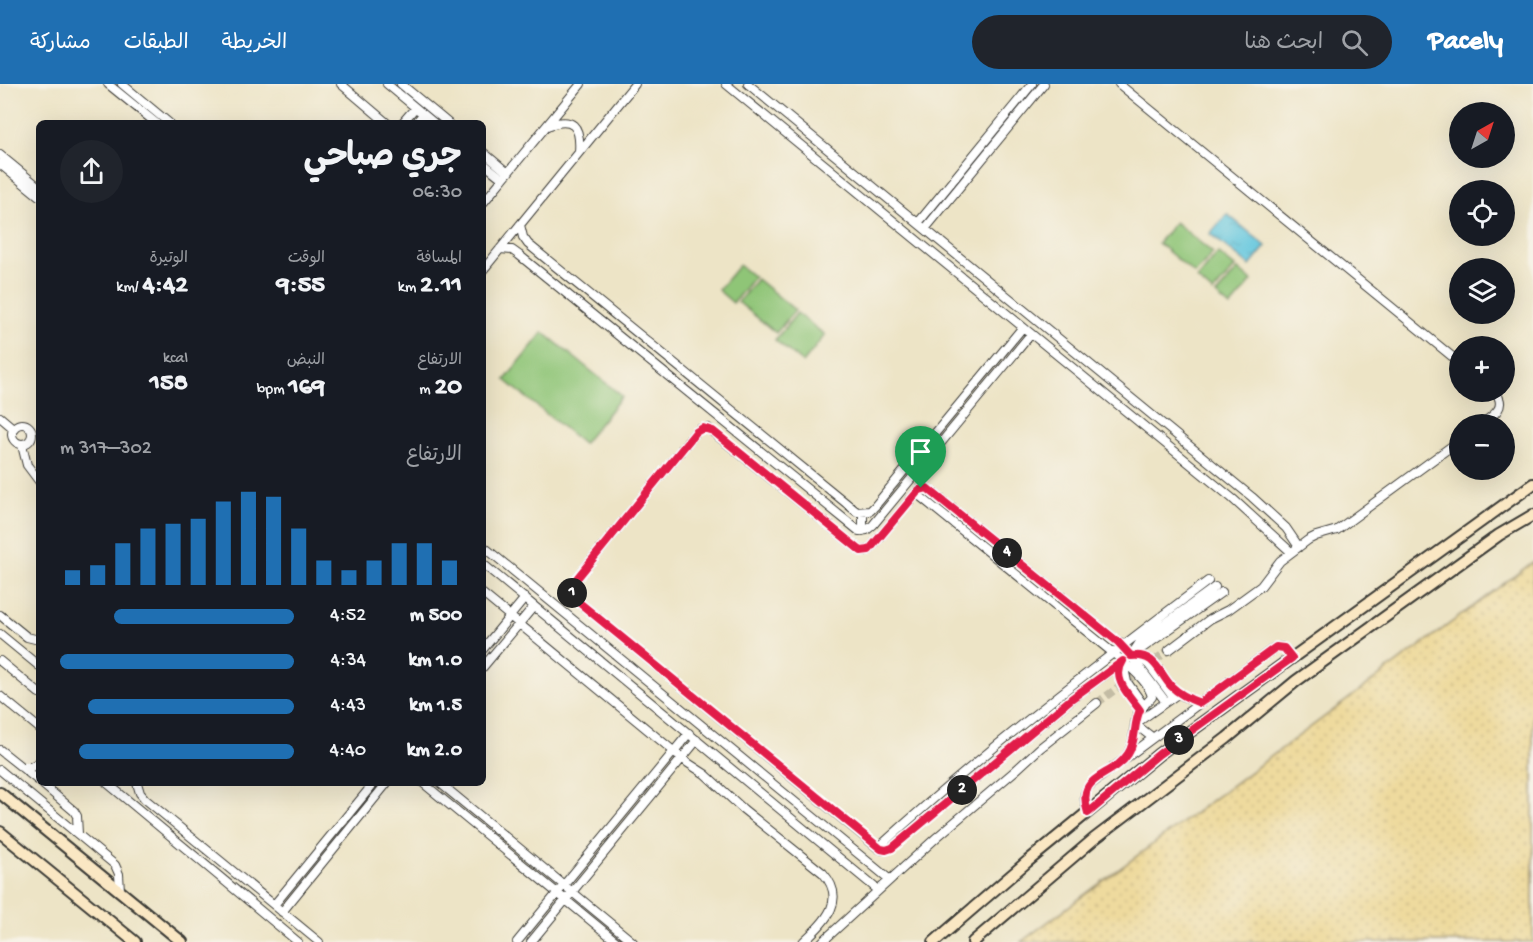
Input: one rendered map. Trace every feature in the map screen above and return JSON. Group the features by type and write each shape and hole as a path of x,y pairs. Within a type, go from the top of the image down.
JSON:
{"main road":[{"path":"933,942 1159,754 1533,484"},
{"path":"973,942 1094,839 1227,738 1296,681 1499,535 1533,515"},
{"path":"0,793 182,942"},
{"path":"0,832 135,942"}],"street":[{"path":"108,84 152,120"},
{"path":"122,84 165,120"},
{"path":"340,84 383,120"},
{"path":"387,84 430,120"},
{"path":"401,84 444,120"},
{"path":"486,199 581,84"},
{"path":"486,266 635,84"},
{"path":"726,84 1253,517 1291,552"},
{"path":"748,84 1262,506 1286,528 1299,546"},
{"path":"918,223 1032,84"},
{"path":"925,229 1044,84"},
{"path":"1119,84 1449,354"},
{"path":"405,120 416,108"},
{"path":"769,119 778,108"},
{"path":"418,120 423,114"},
{"path":"546,127 564,121 574,125 579,134 579,153"},
{"path":"0,155 36,185"},
{"path":"486,155 505,176"},
{"path":"0,164 36,194"},
{"path":"486,165 505,176"},
{"path":"520,225 525,241 852,509 862,513 870,511 875,506 1023,327"},
{"path":"500,249 516,252 825,506 855,529 863,531 873,525 1031,334"},
{"path":"983,295 992,284"},
{"path":"579,303 588,292"},
{"path":"1096,388 1105,377"},
{"path":"0,417 13,428"},
{"path":"21,424 27,425 32,430 30,440 22,445 12,439 11,434 13,428 21,424"},
{"path":"1200,703 1172,697 1131,656 1122,646 929,489 921,488 869,550 861,551 713,431 703,428 696,432 574,582 572,588 572,594 576,600 878,848 884,850 889,849 934,813 1071,699 1131,656 1219,589"},
{"path":"22,445 27,465 36,477"},
{"path":"1169,650 1210,619 1228,610 1261,586 1277,564 1299,546 1316,536 1337,530 1449,448"},
{"path":"916,493 1123,661 1141,679 1152,694 1152,699 1142,708 1135,724 1134,740 1126,757"},
{"path":"825,506 834,494"},
{"path":"1253,517 1262,506"},
{"path":"862,513 863,531"},
{"path":"486,548 889,879"},
{"path":"486,566 878,890"},
{"path":"878,848 927,803 1032,715 1208,580"},
{"path":"486,596 682,758 705,774 743,809 826,877 832,891 832,907 825,921 803,942"},
{"path":"486,645 525,598"},
{"path":"486,663 534,606"},
{"path":"0,615 27,637 36,639"},
{"path":"0,634 36,664"},
{"path":"1088,813 1084,798 1086,789 1126,757 1276,647 1284,648 1292,658"},
{"path":"602,661 610,650"},
{"path":"1131,656 1144,656 1152,660 1168,682 1172,697"},
{"path":"0,661 36,691"},
{"path":"1123,661 1119,668 1119,679 1142,708"},
{"path":"1096,666 1102,676"},
{"path":"0,696 36,726"},
{"path":"1135,724 1172,697"},
{"path":"822,942 889,879 1040,748 1097,703"},
{"path":"1135,724 1153,738"},
{"path":"517,942 689,733"},
{"path":"531,942 697,740"},
{"path":"0,750 36,779"},
{"path":"21,767 31,767 36,764"},
{"path":"0,770 115,865 119,874 120,891"},
{"path":"50,786 77,816 78,834"},
{"path":"111,786 298,942"},
{"path":"138,786 145,799 319,942"},
{"path":"274,905 372,786"},
{"path":"282,912 385,786"},
{"path":"427,786 617,942"},
{"path":"444,786 633,942"},
{"path":"927,803 934,813"},
{"path":"790,816 798,805"},
{"path":"326,842 333,849"}],"sand":[{"path":"1533,562 1533,942 1021,942"}],"green space":[{"path":"1175,222 1213,253 1195,274 1158,243"},
{"path":"1218,253 1235,267 1213,293 1197,279"},
{"path":"739,265 754,277 733,303 718,290"},
{"path":"1238,269 1252,281 1230,307 1216,295"},
{"path":"757,279 795,310 776,333 738,302"},
{"path":"797,313 825,335 803,363 775,340"},
{"path":"543,332 622,396 583,444 505,380"}],"water":[{"path":"1227,214 1266,246 1250,266 1210,234"}],"tunnel":[{"path":"1097,703 1169,650"}],"route":[{"path":"703,428 713,431 856,549 864,552 869,550 921,488 929,489 1118,642 1131,656 1140,655 1152,660 1171,686 1189,699 1200,703 1276,647 1281,646 1286,649 1292,658 1159,754 1088,813 1084,801 1086,789 1126,757 1134,740 1136,719 1140,710 1119,679 1119,668 1123,661 1071,699 892,848 884,850 878,848 576,600 572,594 574,582 696,432 703,428"}]}
